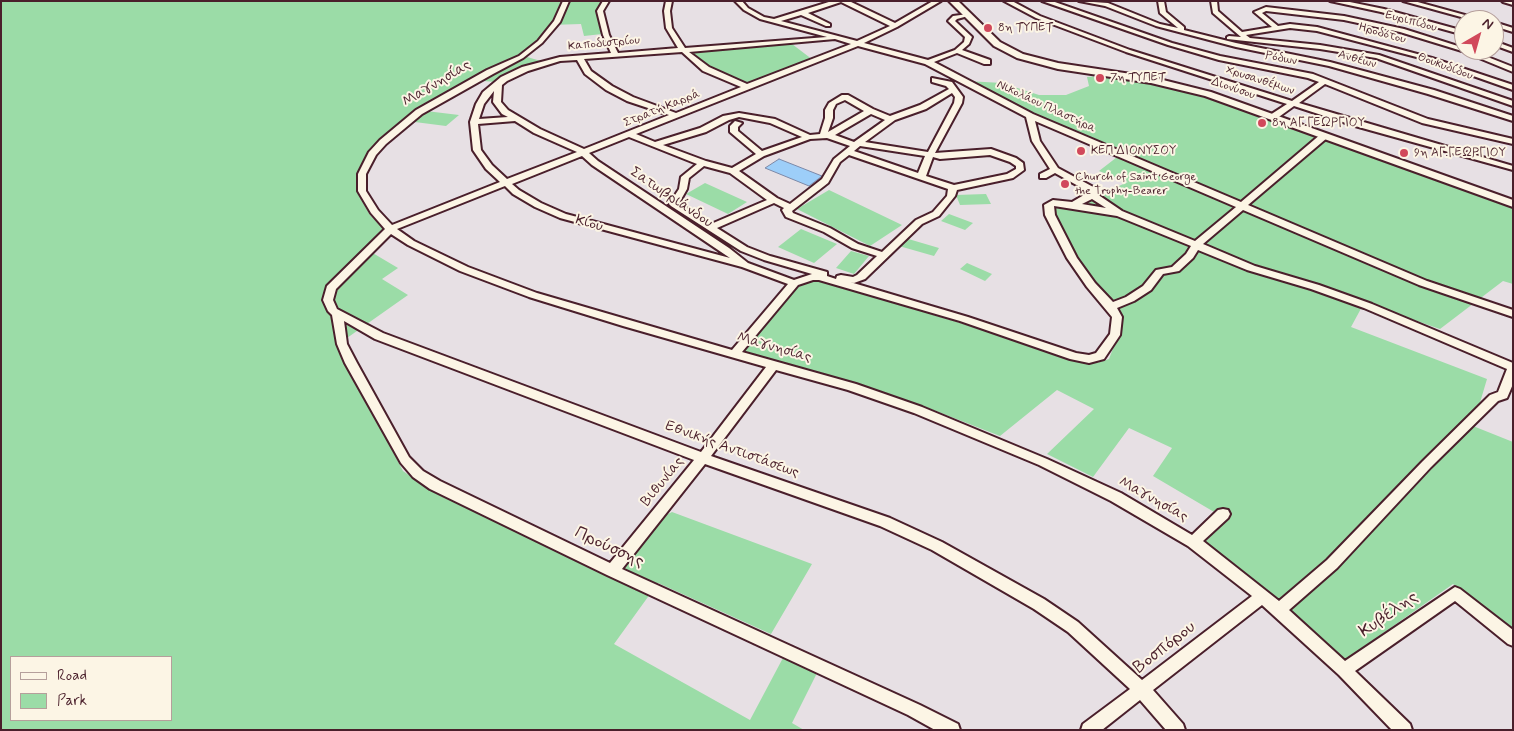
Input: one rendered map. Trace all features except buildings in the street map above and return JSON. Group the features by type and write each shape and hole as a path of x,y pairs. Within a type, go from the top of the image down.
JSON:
{"main road":[{"name":"Διονύσου","path":"953,1 998,44 1030,60 1168,83 1208,94 1513,204"}],"street":[{"name":"Μαγνησίας","path":"566,1 557,22 540,42 521,57 472,82 414,116 383,142 362,174 362,191 374,211 390,229 438,257 501,284 594,314 774,364 876,395 964,427 1116,497 1193,542 1263,596 1344,670 1404,730"},
{"path":"606,1 600,12 606,35 615,54"},
{"path":"669,1 667,12 669,28 682,49 696,62 706,68 747,87"},
{"name":"Νικολάου Πλαστήρα","path":"738,1 759,17 928,62 1030,116 1423,283 1513,314"},
{"path":"774,21 839,1"},
{"path":"843,1 896,26"},
{"name":"Στρατή Καρρά","path":"390,229 860,43 896,26 938,1"},
{"name":"Χρυσανθέμων","path":"1007,1 1045,20 1128,51 1293,104 1512,168"},
{"name":"Ρόδων","path":"1045,1 1170,44 1219,58 1310,76 1425,121 1513,142"},
{"name":"Ανθέων","path":"1082,1 1103,3 1145,20 1260,51 1313,59 1431,92 1513,118"},
{"path":"1161,1 1163,13 1173,22 1193,34"},
{"path":"1214,1 1215,12 1249,40"},
{"path":"1333,1 1415,19 1454,30"},
{"path":"1406,1 1454,14"},
{"path":"1506,1 1513,3"},
{"path":"1377,56 1428,7"},
{"name":"Ευριπίδου","path":"1277,28 1257,12 1266,9 1344,18 1394,38 1454,48"},
{"path":"801,12 828,25"},
{"path":"1145,20 1163,13"},
{"path":"928,62 957,50 967,43 969,36 951,21 955,17 966,15"},
{"name":"Ηροδότου","path":"1241,34 1277,28 1317,29 1394,38 1471,72 1513,88"},
{"name":"Ανθέων","path":"1193,34 1249,40"},
{"name":"Καποδιστρίου","path":"498,84 510,76 541,63 579,57 829,40 836,37"},
{"name":"Θουκυδίδου","path":"1249,40 1320,46 1377,56 1513,104"},
{"path":"957,50 986,62"},
{"path":"579,57 588,72 609,88 630,99 676,116"},
{"name":"Ευριπίδου","path":"1488,60 1513,70"},
{"path":"921,178 924,166 958,103 959,97 949,84 935,80"},
{"path":"1274,117 1325,81"},
{"path":"472,82 498,84 497,102 502,109 516,119 582,152"},
{"name":"Κίου","path":"498,84 481,100 474,122 474,136 477,150 489,167 505,183 538,205 563,216 745,265 794,283"},
{"path":"883,255 855,246 827,230 795,218 788,212 790,207 821,184 837,161 890,119 923,107 953,90"},
{"path":"825,136 829,110 837,101 845,97 870,112 890,119"},
{"path":"825,136 870,112"},
{"path":"656,144 703,130 726,118 739,115 772,121 809,137"},
{"path":"1030,116 1036,141 1055,170 1092,188 1094,191 1092,195 1073,205"},
{"path":"474,122 516,119"},
{"path":"738,123 734,126 734,132 761,154"},
{"path":"628,134 703,163 734,171 774,200 790,207"},
{"path":"734,171 761,154 809,137 825,136 854,147 921,178 953,188 960,188 980,181 1015,174 1020,170 1020,165 1006,156 991,152 956,155 854,147"},
{"path":"1111,307 1130,300 1147,288 1160,272 1175,269 1190,256 1196,245 1324,136"},
{"name":"Σατωβριάνδου","path":"582,152 595,163 726,250 745,265"},
{"path":"703,163 685,177 683,189 674,202 708,228 735,245 767,258 849,280 861,277 919,222 936,214 951,196 953,188"},
{"path":"1043,176 1055,170"},
{"path":"1092,195 1119,213 1251,268 1315,287 1368,306 1512,367 1508,397 1494,398 1420,471 1332,564 1278,610"},
{"path":"708,228 774,200"},
{"path":"735,353 794,283 804,278 820,277 1083,358 1100,356 1118,329 1117,317 1072,258 1050,215 1049,205 1050,203 1073,205 1119,213"},
{"path":"337,313 330,308 328,300 331,288 390,229"},
{"name":"Εθνικής Αντιστάσεως","path":"337,313 379,336 703,458 885,522 937,546 1026,595 1074,627 1142,690 1177,730"},
{"name":"Προύσσης","path":"337,313 342,344 351,363 411,468 435,485 612,571 791,652 952,730"},
{"name":"Βιθυνίας","path":"612,571 703,458 774,364"},
{"path":"1193,542 1223,514"},
{"name":"Κυβέλης","path":"1344,670 1455,593 1513,639"},
{"name":"Βοσπόρου","path":"1089,730 1263,596"}],"green space":[{"path":"1,1 603,1 598,10 602,34 584,36 581,24 550,25 542,33 544,36 520,55 541,61 520,68 496,82 471,80 426,111 459,115 446,126 407,121 362,166 357,182 359,196 370,215 387,232 371,252 398,268 382,279 408,295 337,344 403,471 432,491 612,578 666,515 672,512 812,564 771,634 658,583 614,644 750,720 784,656 818,671 792,723 804,730 1,730"},
{"path":"792,44 813,60 749,85 704,64 689,51"},
{"path":"1102,76 1161,84 1210,98 1513,208 1513,284 1503,281 1440,329 1364,303 1351,327 1487,379 1473,426 1513,442 1513,633 1453,584 1342,662 1204,543 1226,519 1153,476 1172,448 1129,428 1093,477 1047,454 1094,409 1057,390 1000,436 923,406 741,350 794,288 803,281 813,278 1078,359 1096,363 1109,359 1122,325 1118,311 1082,270 1051,209 1052,204 1073,206 1128,182 1099,171 1121,154 1034,116 967,81 1002,83 1039,95 1066,95 1089,86 1087,77"},
{"path":"705,183 747,202 728,214 686,194"},
{"path":"829,190 902,225 870,246 797,209"},
{"path":"986,194 991,204 960,205 956,195"},
{"path":"949,214 973,223 965,230 941,221"},
{"path":"801,229 837,244 814,263 778,247"},
{"path":"905,238 939,248 934,256 899,246"},
{"path":"851,251 869,256 854,274 836,268"},
{"path":"967,263 992,274 985,281 960,269"}],"water":[{"path":"779,159 822,176 809,186 765,168"}],"place":[{"name":"8η ΤΥΠΕΤ","path":"988,28"},
{"name":"7η ΤΥΠΕΤ","path":"1100,78"},
{"name":"8η ΑΓ.ΓΕΩΡΓΙΟΥ","path":"1262,123"},
{"name":"ΚΕΠ ΔΙΟΝΥΣΟΥ","path":"1081,151"},
{"name":"9η ΑΓ.ΓΕΩΡΓΙΟΥ","path":"1404,153"},
{"name":"Church of Saint George the Trophy-Bearer","path":"1065,184"}]}
